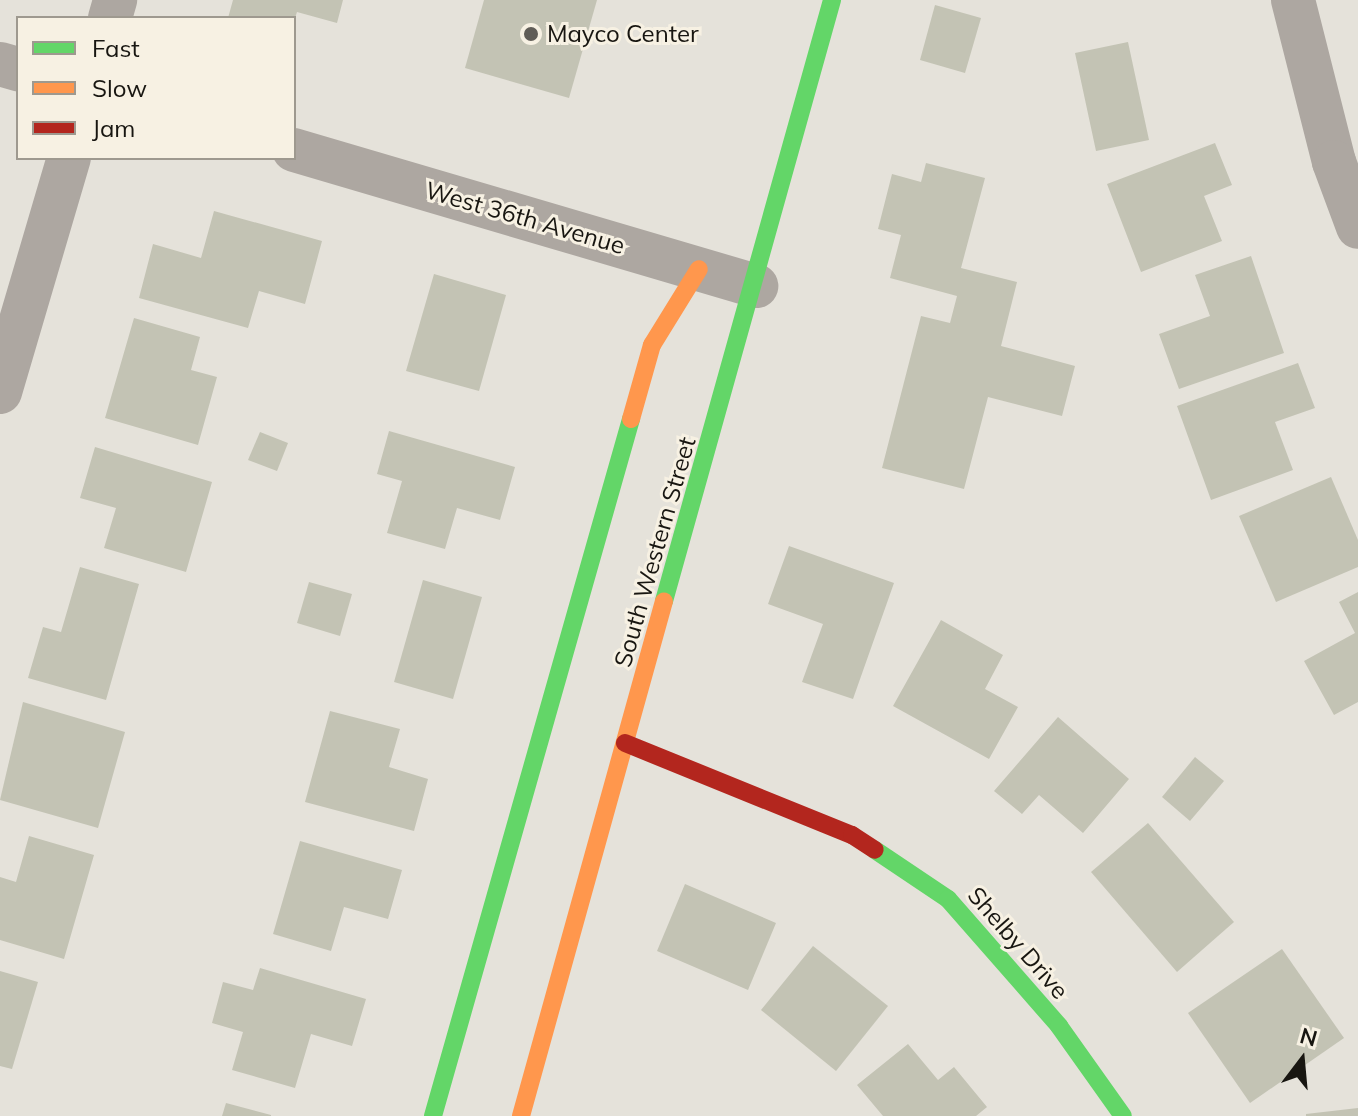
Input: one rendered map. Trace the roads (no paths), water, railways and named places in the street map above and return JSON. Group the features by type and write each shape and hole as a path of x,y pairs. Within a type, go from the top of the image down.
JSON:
{"street":[{"name":"South Western Street","path":"521,1116 756,286 832,0"},
{"path":"1293,0 1334,162 1358,227"},
{"name":"West 36th Avenue","path":"296,151 756,286"},
{"path":"0,392 68,160"},
{"path":"433,1116 652,345 699,269"},
{"name":"Shelby Drive","path":"625,743 852,835 948,899 1059,1026 1123,1116"}],"place":[{"name":"Mayco Center","path":"531,34"}]}
